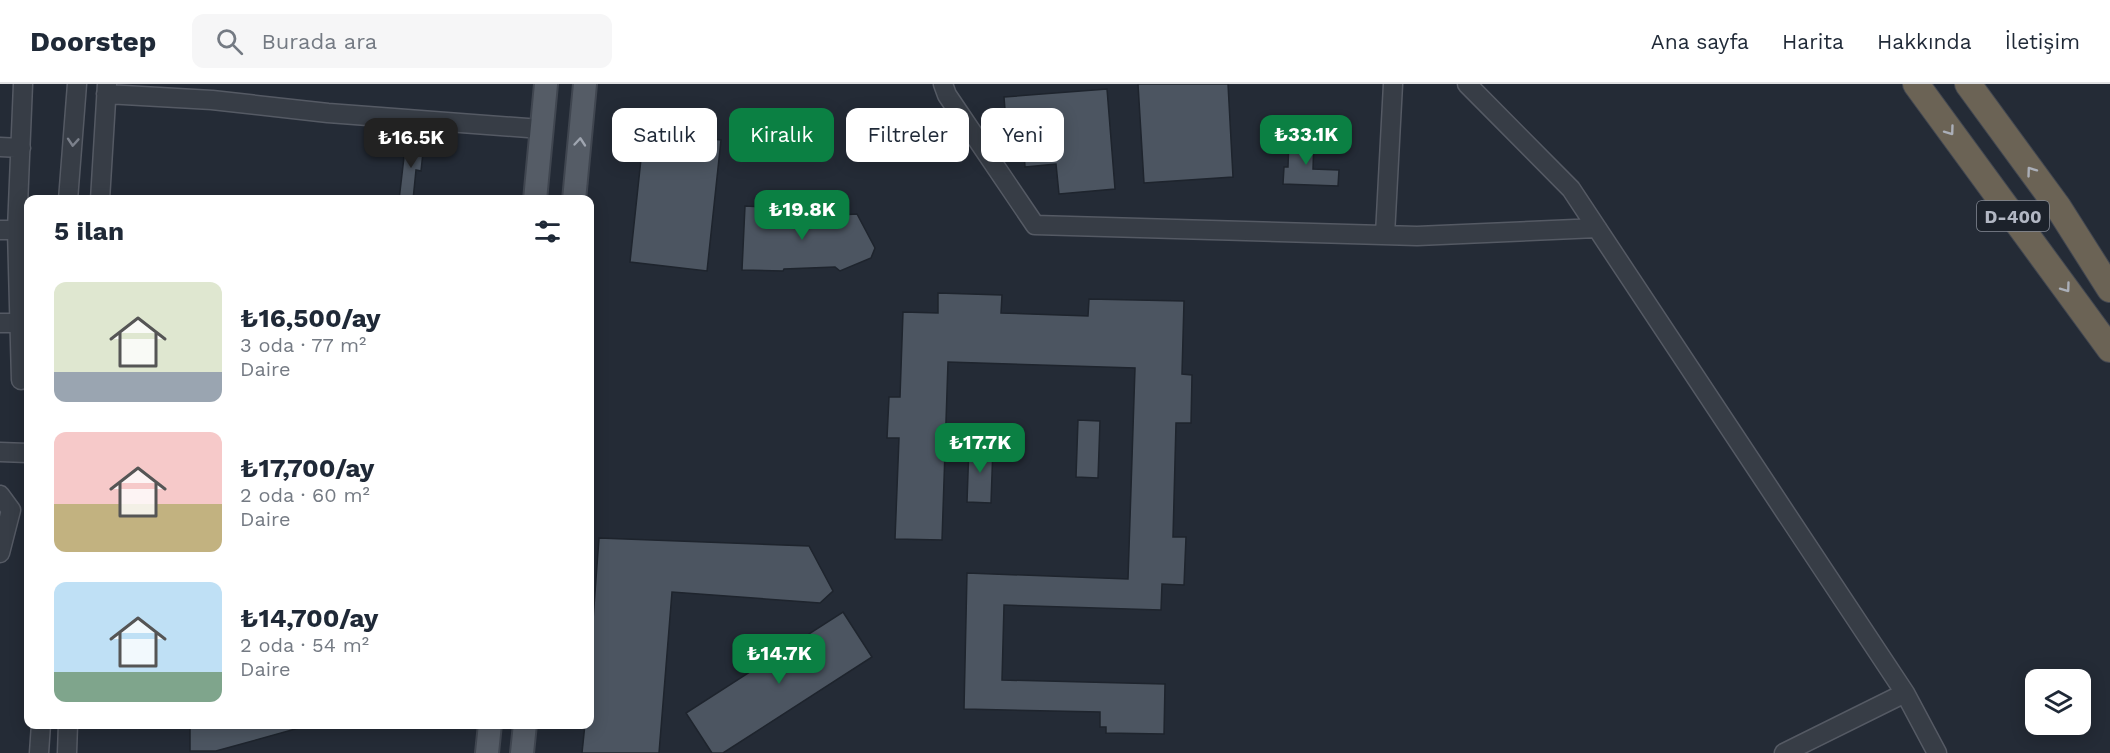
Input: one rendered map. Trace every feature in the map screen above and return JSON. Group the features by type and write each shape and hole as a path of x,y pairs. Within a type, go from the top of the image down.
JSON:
{"highway":[{"name":"D-400","path":"1916,84 2110,349"},
{"name":"D-400","path":"1968,84 2058,207 2110,290"}],"main road":[{"path":"535,195 546,84"},
{"path":"574,195 585,84"},
{"path":"487,753 489,729"},
{"path":"522,753 524,729"}],"street":[{"path":"21,380 15,230 24,84"},
{"path":"68,195 77,84"},
{"path":"943,84 947,95 1035,225 1385,235 1597,228"},
{"path":"1385,235 1393,84"},
{"path":"1467,84 1571,189 1905,693 1937,753"},
{"path":"100,195 106,89 328,113 541,129"},
{"path":"0,147 21,148"},
{"path":"0,323 19,323"},
{"path":"0,452 24,453"},
{"path":"0,495 11,510 0,553"},
{"path":"1785,753 1905,693"},
{"path":"39,753 41,729"},
{"path":"67,753 68,729"}],"building":[{"path":"1138,84 1228,84 1233,177 1144,183"},
{"path":"1107,89 1115,189 1059,194 1056,164 1025,167 1025,162 1064,162 1064,108 1005,108 1004,97"},
{"path":"1289,137 1314,137 1313,169 1339,170 1338,186 1283,184 1284,167 1288,167"},
{"path":"406,140 424,143 421,171 416,170 414,195 400,195"},
{"path":"717,140 721,140 707,271 630,262 641,162 717,162"},
{"path":"745,206 786,208 786,218 857,214 875,248 871,258 840,271 835,267 784,269 783,271 742,270"},
{"path":"938,293 1002,295 1001,313 1088,316 1089,299 1184,301 1182,374 1192,375 1191,423 1176,423 1173,537 1186,537 1184,585 1162,584 1161,610 1004,605 1002,680 1165,684 1164,734 1106,733 1106,727 1100,727 1100,712 964,709 967,573 1128,579 1135,368 948,362 942,540 895,539 899,438 887,438 889,397 900,397 903,312 938,313"},
{"path":"1078,420 1100,421 1098,478 1076,477"},
{"path":"969,445 993,446 991,503 967,502"},
{"path":"599,538 809,546 833,591 820,603 672,592 659,753 582,753 584,729 594,729 594,606"},
{"path":"843,612 872,657 723,753 712,753 686,713"},
{"path":"190,729 295,729 216,751 190,751"}]}
